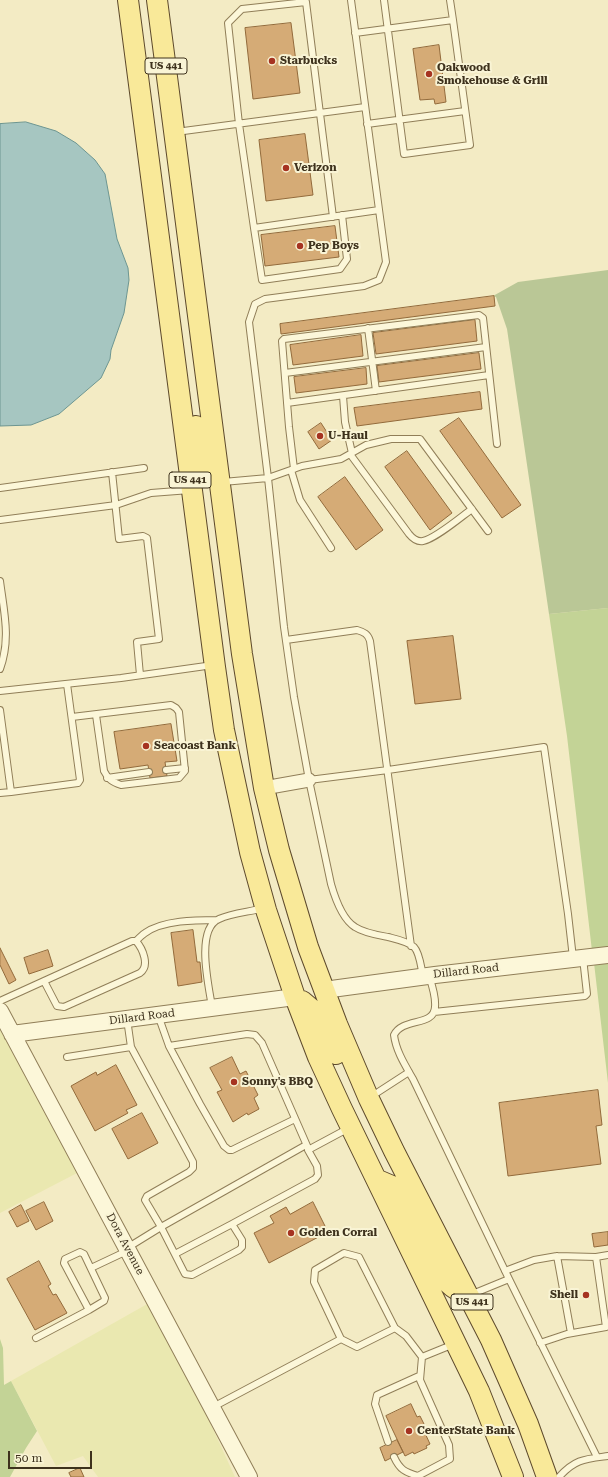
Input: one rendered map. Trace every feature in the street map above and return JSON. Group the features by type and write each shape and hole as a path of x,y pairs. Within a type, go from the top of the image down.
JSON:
{"main road":[{"name":"US 441","path":"128,0 214,665 224,730 250,852 266,909 295,997 318,1057 456,1343 481,1398 513,1477"},
{"name":"US 441","path":"157,0 242,654 264,788 294,902 308,947 324,990 369,1098 469,1296 510,1382 528,1424 547,1477"},
{"path":"168,307 181,330 185,345 198,444 203,460 211,474 220,483"},
{"path":"192,490 200,498 214,528 225,617 229,632 242,654"},
{"path":"266,909 301,972 312,984 324,990"},
{"path":"295,997 315,1012 354,1090 359,1095 369,1098"},
{"path":"376,1179 392,1186 398,1193 440,1274 447,1284 469,1296"}],"street":[{"path":"264,788 309,780"},
{"name":"Dillard Road","path":"324,990 426,976 608,955"},
{"name":"Dillard Road","path":"12,1034 295,997"},
{"name":"Dora Avenue","path":"0,1011 249,1477"}],"lane":[{"path":"351,0 386,262 379,280 364,286 265,299 255,304 249,322 294,697 309,780 335,897 344,915 355,927 372,934 394,938 411,946 416,951 434,992 435,1006 431,1017 402,1026 394,1035 400,1056 597,1457"},
{"path":"384,0 404,154 470,145 450,0"},
{"path":"333,217 306,2 242,9 228,23 239,124 262,280 340,269 347,259 342,215"},
{"path":"355,33 453,20"},
{"path":"174,132 365,107"},
{"path":"367,124 465,111"},
{"path":"254,228 379,210"},
{"path":"331,548 300,500 293,470 282,340 284,338 479,315 483,318 498,444"},
{"path":"368,328 376,391"},
{"path":"285,373 486,347"},
{"path":"287,404 489,375"},
{"path":"343,396 344,416 351,454 409,534 417,541 423,541 432,537 472,509"},
{"path":"220,483 268,478 302,466 341,460 366,445 391,440 420,439 488,531"},
{"path":"0,488 144,468"},
{"path":"112,472 119,539 143,536 147,538 159,639 137,642 140,675"},
{"path":"0,520 116,505 151,493 192,490"},
{"path":"0,581 6,625 6,651 0,670"},
{"path":"286,640 357,630 364,632 368,636 370,641 388,770 411,946"},
{"path":"0,691 214,665"},
{"path":"0,793 78,783 80,780 67,684"},
{"path":"72,717 171,705 179,712 185,768 183,775 179,778 121,785 114,783 107,778 104,771 96,715"},
{"path":"0,710 11,792"},
{"path":"309,780 544,747 568,914 587,994 585,996 434,1012"},
{"path":"166,770 185,768"},
{"path":"107,778 149,772"},
{"path":"0,1002 132,941 136,941 146,932 172,923 190,920 217,920 266,909"},
{"path":"212,1008 205,943 209,930 217,920"},
{"path":"44,981 57,1006 64,1007 144,970 146,966 141,946 136,941"},
{"path":"158,1015 169,1046 200,1104 224,1146 228,1150 232,1150 295,1119"},
{"path":"127,1019 130,1047 193,1162 193,1168 189,1172 147,1196 145,1200 161,1227 185,1274 192,1275 242,1247 242,1240 232,1224"},
{"path":"169,1046 247,1034 255,1035 262,1043 307,1147 317,1166 318,1175 315,1179 175,1254"},
{"path":"67,1057 130,1047"},
{"path":"369,1098 409,1072"},
{"path":"92,1268 127,1249 161,1227 307,1147 351,1127"},
{"path":"36,1338 89,1310 104,1301 105,1298 92,1268 84,1254 80,1252 65,1259 64,1263 89,1310"},
{"path":"394,1328 357,1346 341,1339 314,1282 315,1270 344,1253 359,1257 394,1328 406,1336 422,1357 419,1376 420,1380 449,1445 450,1459 418,1476 408,1473 399,1466 394,1457"},
{"path":"505,1271 534,1260 557,1256 596,1257 608,1255"},
{"path":"557,1256 571,1333"},
{"path":"540,1343 571,1333 606,1327 596,1257"},
{"path":"469,1296 509,1279"},
{"path":"212,1407 341,1339"},
{"path":"422,1357 456,1343"},
{"path":"388,1442 376,1404 377,1395 419,1376"},
{"path":"559,1477 569,1466 580,1460 608,1456"}],"shaded area":[{"path":"0,1024 79,1172 0,1213"},
{"path":"149,1303 191,1381 235,1477 98,1477 83,1456 56,1466 11,1381"}],"green space":[{"path":"608,270 608,608 549,614 507,329 496,297 493,296 518,282"},
{"path":"608,608 608,949 592,951 567,736 549,614"},
{"path":"608,961 608,1083 594,963"},
{"path":"0,1339 3,1348 4,1385 11,1381 37,1431 10,1477 0,1477"}],"water":[{"path":"26,122 56,131 76,143 95,160 105,174 117,239 128,268 129,280 124,313 111,350 110,359 101,378 59,414 31,425 0,426 0,124"}],"building":[{"name":"Starbucks","path":"291,23 300,93 253,99 245,28"},
{"name":"Oakwood Smokehouse & Grill","path":"439,45 446,102 435,104 434,99 420,100 413,49"},
{"name":"Verizon","path":"305,134 313,195 266,201 259,140"},
{"name":"Pep Boys","path":"335,226 339,257 265,266 261,235"},
{"path":"494,296 495,306 281,334 280,324"},
{"path":"475,320 477,341 376,354 373,333"},
{"path":"361,335 363,356 293,365 290,345"},
{"path":"479,353 481,369 379,382 377,366"},
{"path":"366,368 367,384 296,393 294,377"},
{"path":"480,392 482,409 357,426 354,408"},
{"path":"459,418 521,505 502,518 440,431"},
{"name":"U-Haul","path":"321,423 332,440 319,449 308,432"},
{"path":"407,451 452,513 430,530 385,467"},
{"path":"345,477 383,530 356,550 318,497"},
{"path":"453,636 461,699 415,704 407,641"},
{"name":"Seacoast Bank","path":"171,724 177,761 165,762 167,776 150,778 148,765 120,769 114,732"},
{"path":"193,930 197,962 200,962 202,982 178,986 171,933"},
{"path":"0,948 16,980 9,984 0,965"},
{"path":"48,950 53,966 29,974 24,958"},
{"name":"Sonny's BBQ","path":"232,1057 240,1074 246,1071 258,1095 254,1098 259,1109 248,1115 247,1113 233,1122 217,1092 222,1090 210,1068"},
{"path":"116,1065 137,1105 126,1110 128,1113 95,1131 71,1086 96,1072 97,1075"},
{"path":"598,1090 602,1125 596,1126 601,1164 508,1176 499,1103"},
{"path":"142,1113 158,1143 128,1159 112,1129"},
{"path":"44,1202 53,1221 36,1230 26,1211"},
{"name":"Golden Corral","path":"313,1202 328,1232 269,1263 254,1233 274,1223 270,1216 286,1207 290,1214"},
{"path":"21,1205 29,1221 17,1227 9,1212"},
{"path":"608,1232 608,1245 594,1247 592,1234"},
{"path":"39,1261 51,1284 48,1286 53,1295 56,1294 67,1313 35,1330 7,1279"},
{"name":"CenterState Bank","path":"411,1404 417,1417 420,1416 427,1430 424,1431 430,1444 426,1446 427,1448 405,1456 386,1416"},
{"path":"397,1440 403,1452 385,1461 380,1448"},
{"path":"80,1468 84,1477 71,1477 69,1473"}],"place":[{"name":"Starbucks","path":"272,61"},
{"name":"Oakwood Smokehouse & Grill","path":"429,74"},
{"name":"Verizon","path":"286,168"},
{"name":"Pep Boys","path":"300,246"},
{"name":"U-Haul","path":"320,436"},
{"name":"Seacoast Bank","path":"146,746"},
{"name":"Sonny's BBQ","path":"234,1082"},
{"name":"Golden Corral","path":"291,1233"},
{"name":"Shell","path":"586,1295"},
{"name":"CenterState Bank","path":"409,1431"}]}
